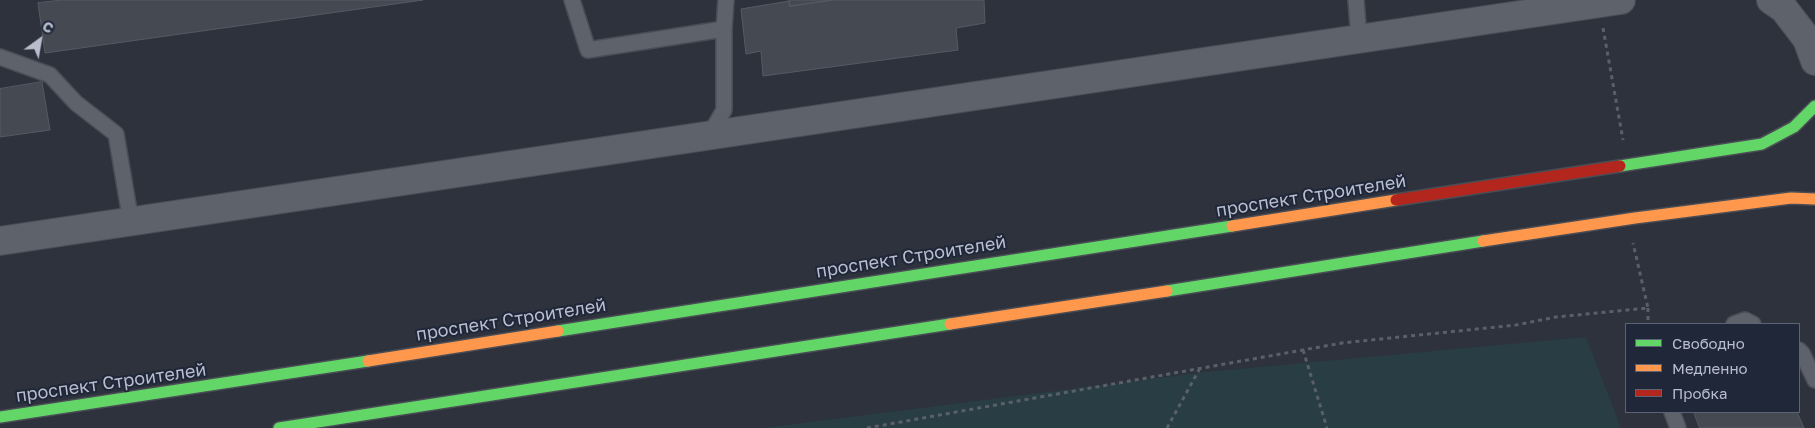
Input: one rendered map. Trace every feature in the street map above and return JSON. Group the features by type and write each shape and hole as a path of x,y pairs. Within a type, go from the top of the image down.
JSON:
{"main road":[{"name":"проспект Строителей","path":"0,417 1762,144 1794,127 1815,106"},
{"path":"279,428 1635,218 1791,198 1815,199"}],"street":[{"path":"1771,0 1784,9 1807,38 1815,61"},
{"path":"0,241 1610,2"}],"lane":[{"path":"572,0 588,50 724,29"},
{"path":"709,136 724,110 726,0"},
{"path":"1356,0 1359,39"},
{"path":"0,58 50,75 76,102 116,134 131,222"},
{"path":"1737,323 1746,320 1751,323"},
{"path":"1800,351 1815,380"},
{"path":"1672,413 1678,428"}],"path":[{"path":"1610,2 1628,165"},
{"path":"1635,218 1633,242 1648,308 1648,323"},
{"path":"867,428 1342,343 1516,325 1556,317 1648,308"},
{"path":"1303,350 1327,428"},
{"path":"1168,428 1200,368"}],"shaded area":[{"path":"1586,337 1621,428 762,428 1206,372"}],"building":[{"path":"62,0 423,0 45,53 38,3"},
{"path":"789,0 833,0 790,6"},
{"path":"833,0 984,0 985,23 956,28 958,50 763,76 761,51 746,54 741,9 789,1 790,6"},
{"path":"42,82 50,130 0,137 0,89"},
{"path":"1694,413 1797,413 1804,428 1700,428"}],"traffic: fast":[{"path":"1620,166 1762,144 1794,127 1815,106"},
{"path":"558,331 1232,226"},
{"path":"1167,291 1483,241"},
{"path":"279,428 950,324"},
{"path":"0,417 368,361"}],"traffic: slow":[{"path":"1483,241 1635,218 1791,198 1815,199"},
{"path":"1232,226 1396,200"},
{"path":"950,324 1167,291"},
{"path":"368,361 558,331"}],"traffic: jam":[{"path":"1396,200 1620,166"}]}
